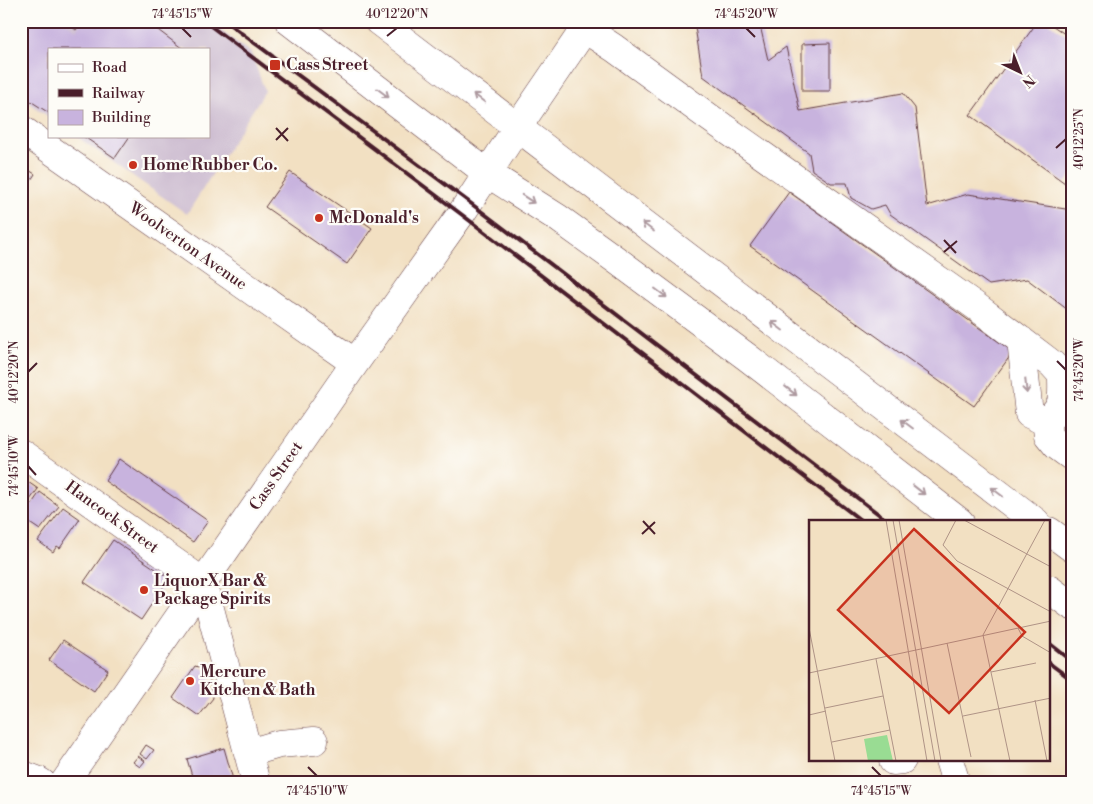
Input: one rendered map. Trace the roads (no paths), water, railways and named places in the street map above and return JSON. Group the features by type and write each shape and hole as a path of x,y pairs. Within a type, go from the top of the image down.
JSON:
{"main road":[{"path":"288,21 487,173 558,218 627,268 957,520"},
{"path":"378,21 1033,520"},
{"path":"588,25 614,48 977,307 1052,364 1062,375 1062,400 1056,413 1046,422"},
{"name":"Cass Street","path":"64,783 355,363 461,214 588,25"},
{"name":"Woolverton Avenue","path":"21,129 355,363"},
{"path":"1021,340 1029,414 1046,422"},
{"path":"1046,422 1048,435 1057,446 1072,457"},
{"name":"Hancock Street","path":"21,452 203,582"},
{"path":"1050,532 1072,548"},
{"path":"203,582 256,783"},
{"path":"1050,590 1072,606"},
{"path":"248,753 279,744 314,741"},
{"path":"950,762 956,783"},
{"path":"21,774 42,783"}],"railway":[{"path":"204,21 461,214 860,520"},
{"path":"225,21 469,202 886,520"},
{"path":"1050,644 1072,661"},
{"path":"1050,664 1072,680"}],"place":[{"name":"Cass Street","path":"275,65"},
{"name":"Home Rubber Co.","path":"133,165"},
{"name":"McDonald's","path":"319,218"},
{"name":"LiquorX Bar & Package Spirits","path":"144,590"},
{"name":"Mercure Kitchen & Bath","path":"190,681"}]}
